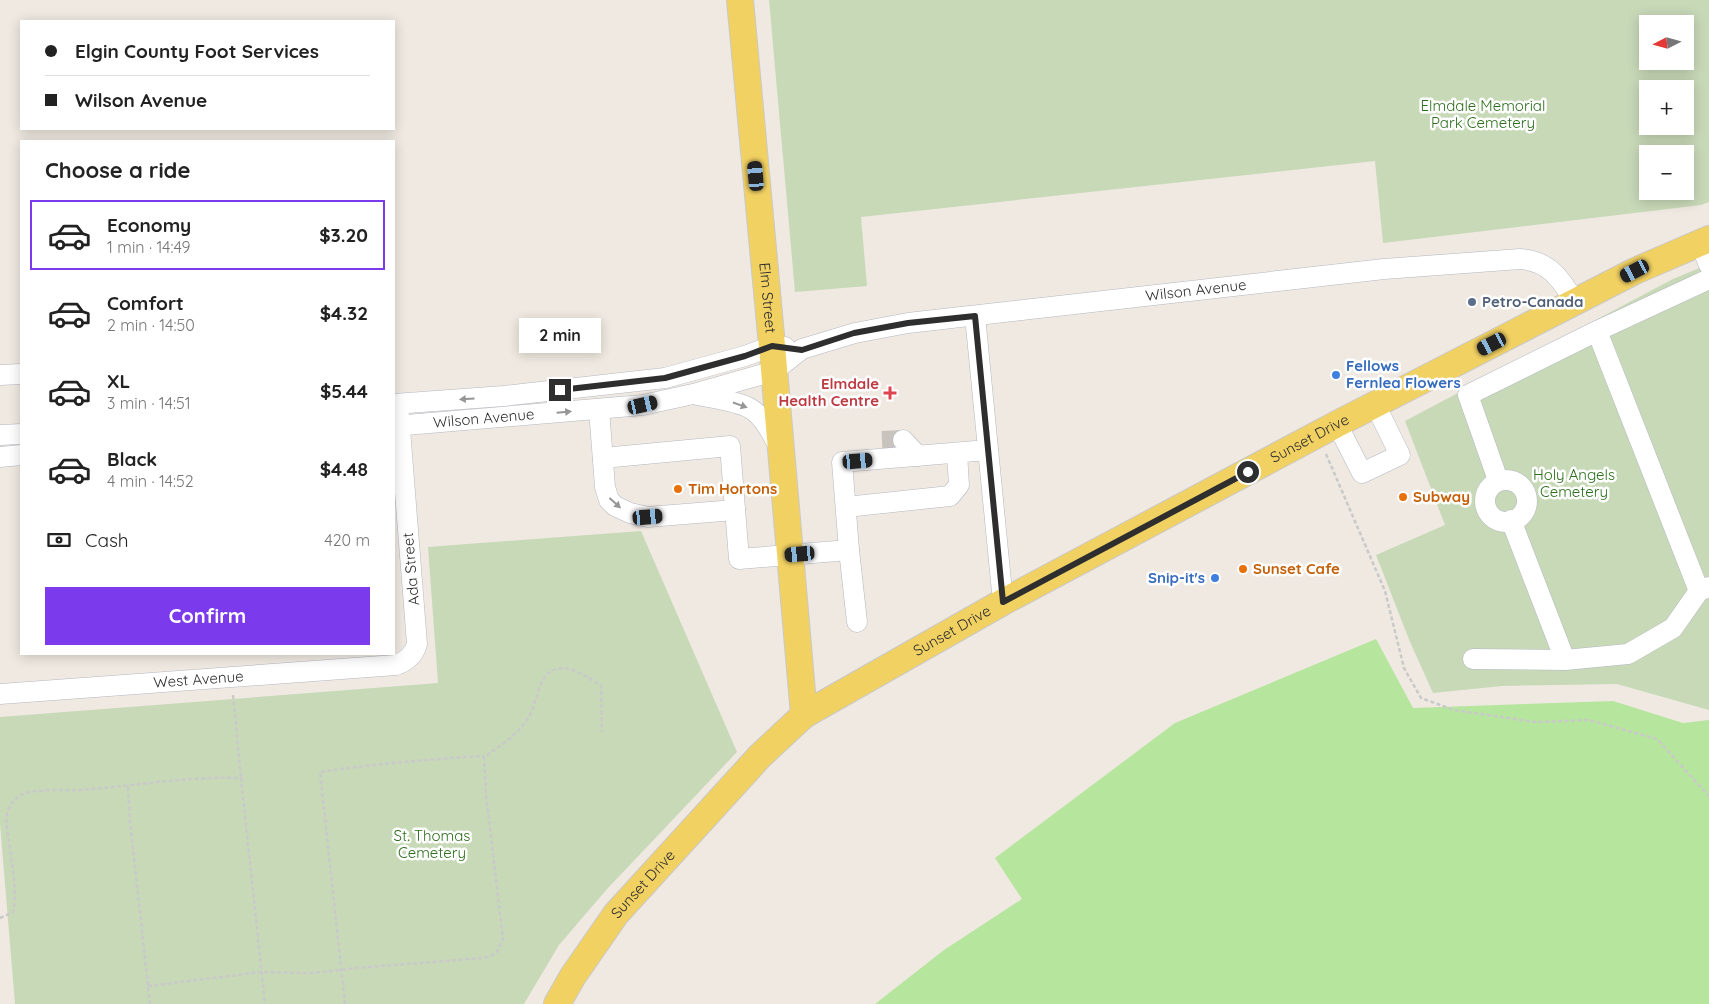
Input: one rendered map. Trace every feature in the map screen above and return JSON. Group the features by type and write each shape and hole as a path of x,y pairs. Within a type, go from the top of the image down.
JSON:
{"main road":[{"name":"Elm Street","path":"740,0 804,715"},
{"name":"Sunset Drive","path":"557,1004 573,976 616,914 760,756 784,731 804,715 1003,602 1375,404 1635,271 1706,249"}],"street":[{"name":"Wilson Avenue","path":"396,426 643,405 693,394 774,371 802,350 854,333 908,323 1384,269 1520,259 1532,260 1551,269 1564,285 1574,302"},
{"path":"1498,480 1468,394 1709,279"},
{"path":"975,316 1003,602"},
{"path":"1473,659 1565,660 1628,654 1673,628 1704,589 1597,331"},
{"name":"Wilson Avenue","path":"396,404 504,396 665,378 745,356 772,346 802,350"},
{"path":"0,375 20,374"},
{"path":"693,394 722,399 751,409 766,423 780,449"},
{"path":"504,396 506,418"},
{"name":"Ada Street","path":"396,404 396,426 418,644 415,651 405,662 396,665"},
{"path":"1337,424 1362,473 1400,455 1375,404"},
{"path":"599,409 605,487 609,500 614,506 630,513 648,517 735,510"},
{"path":"0,435 20,434"},
{"path":"903,440 918,456"},
{"path":"874,460 882,442"},
{"path":"603,458 730,446 739,559 850,550"},
{"path":"857,622 842,462 988,450"},
{"path":"846,506 950,496 959,485 957,453"},
{"path":"0,457 20,455"},
{"path":"1498,480 1513,480 1524,490 1527,504 1520,517 1506,522 1492,518 1485,505 1487,490 1498,480"},
{"path":"1511,520 1565,660"},
{"name":"West Avenue","path":"0,694 396,665"}],"path":[{"path":"345,1004 320,772 359,766 435,759 484,757 506,741 523,725 534,707 540,684 548,674 558,668 570,669 585,675 601,686 602,732"},
{"path":"233,694 265,1004"},
{"path":"148,986 262,972 312,973 491,956 501,946 503,939 486,795 484,757"},
{"path":"0,918 13,912 15,899 7,830 8,811 12,802 25,793 128,787 218,778 241,778"},
{"path":"128,787 150,1004"}],"green space":[{"name":"Elmdale Memorial Park Cemetery","path":"769,0 1709,0 1709,202 1701,205 1383,243 1375,161 861,217 867,286 795,292"},
{"name":"Holy Angels Cemetery","path":"1709,264 1709,710 1617,684 1502,686 1433,693 1410,642 1376,555 1445,525 1405,421 1673,279"},
{"name":"St. Thomas Cemetery","path":"641,531 737,752 608,888 559,945 524,1004 15,1004 0,824 0,717 438,683 428,547"},
{"path":"1376,639 1413,708 1613,701 1683,723 1709,720 1709,1004 875,1004 944,950 1022,899 995,858 1175,723"}],"tunnel":[{"path":"882,441 903,440"}],"place":[{"name":"Petro-Canada","path":"1472,302"},
{"name":"Fellows Fernlea Flowers","path":"1336,375"},
{"name":"Elmdale Health Centre","path":"890,393"},
{"name":"Tim Hortons","path":"678,489"},
{"name":"Subway","path":"1403,497"},
{"name":"Sunset Cafe","path":"1243,569"},
{"name":"Snip-it's","path":"1215,578"}],"route":[{"path":"560,390 665,378 692,372 772,346 802,350 854,333 908,323 975,316 1003,602 1248,472"}]}
